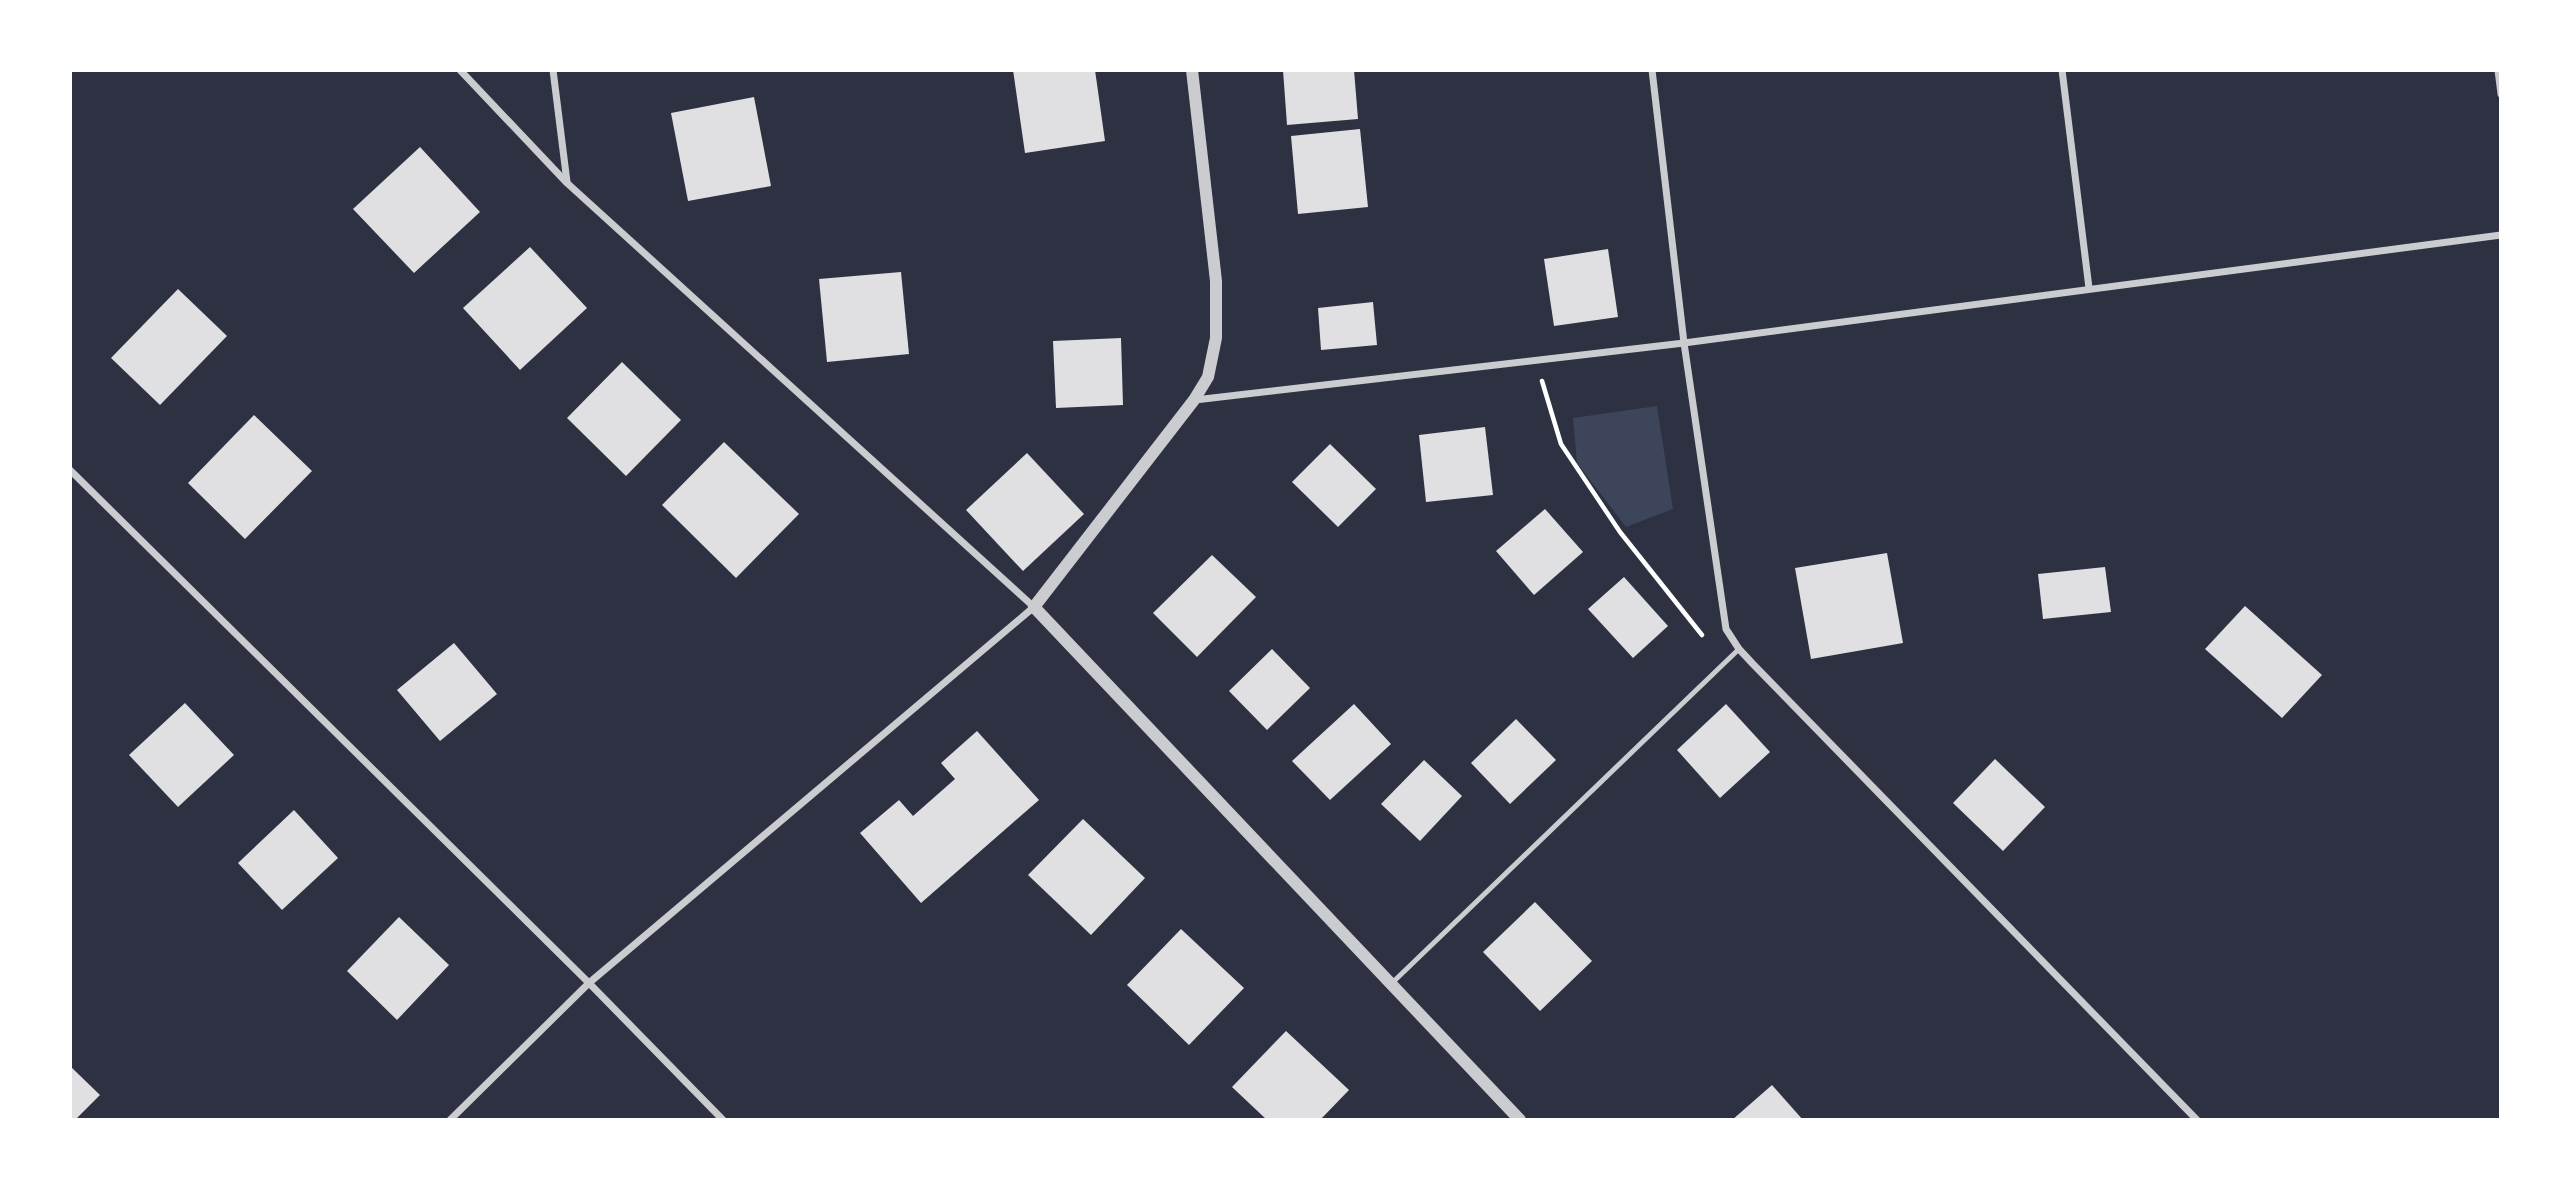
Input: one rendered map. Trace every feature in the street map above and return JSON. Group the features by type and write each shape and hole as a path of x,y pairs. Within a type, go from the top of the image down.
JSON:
{"street":[{"path":"460,70 567,183 1034,607 1520,1120"},
{"path":"553,70 567,183"},
{"path":"450,1120 589,983 1034,607 1194,400 1208,377 1216,327 1216,281 1192,70"},
{"path":"1652,70 1684,343 1726,629 1739,649 2197,1120"},
{"path":"2062,70 2089,288"},
{"path":"2498,70 2501,94"},
{"path":"1194,400 1684,343 2501,235"},
{"path":"70,470 589,983 723,1120"}],"lane":[{"path":"1391,984 1739,649"}],"shaded area":[{"path":"1657,406 1673,509 1626,527 1577,463 1573,418"}],"building":[{"path":"1013,70 1095,70 1105,141 1025,153"},
{"path":"1283,70 1354,70 1358,119 1287,125"},
{"path":"754,97 771,186 688,201 671,113"},
{"path":"1360,129 1368,207 1298,214 1291,136"},
{"path":"420,147 480,212 414,273 353,209"},
{"path":"530,247 587,308 520,370 463,308"},
{"path":"1608,249 1618,317 1554,326 1544,259"},
{"path":"901,272 909,354 827,362 819,279"},
{"path":"178,289 227,336 160,405 111,358"},
{"path":"1373,302 1377,345 1321,350 1318,308"},
{"path":"1121,338 1123,405 1056,408 1053,341"},
{"path":"622,362 681,420 626,476 567,418"},
{"path":"254,415 312,471 245,539 188,483"},
{"path":"1485,427 1493,495 1426,502 1419,435"},
{"path":"724,442 799,514 736,578 662,505"},
{"path":"1330,444 1376,489 1338,527 1292,482"},
{"path":"1027,453 1084,514 1023,571 966,510"},
{"path":"1545,509 1583,552 1534,595 1496,551"},
{"path":"1887,553 1903,643 1811,659 1795,568"},
{"path":"1212,555 1256,597 1197,657 1153,613"},
{"path":"2105,567 2111,612 2043,619 2038,574"},
{"path":"1624,577 1668,626 1633,658 1588,609"},
{"path":"2245,606 2322,675 2282,718 2205,649"},
{"path":"454,643 497,694 440,741 397,690"},
{"path":"1272,649 1310,688 1267,730 1229,691"},
{"path":"185,703 234,755 178,807 129,755"},
{"path":"1354,704 1391,744 1330,800 1292,761"},
{"path":"1726,704 1770,752 1720,798 1677,750"},
{"path":"1516,719 1556,760 1510,804 1471,763"},
{"path":"977,731 1039,800 921,903 860,833 899,800 913,816 955,779 941,763"},
{"path":"1995,759 2045,807 2003,851 1953,803"},
{"path":"1424,760 1462,796 1420,841 1381,804"},
{"path":"294,810 338,858 282,910 238,863"},
{"path":"1083,819 1145,878 1091,935 1028,875"},
{"path":"1535,902 1592,961 1540,1011 1483,952"},
{"path":"399,917 449,965 397,1020 347,971"},
{"path":"1181,929 1244,988 1189,1045 1127,985"},
{"path":"1286,1031 1349,1090 1320,1120 1267,1120 1232,1087"},
{"path":"70,1066 100,1095 75,1120 70,1120"},
{"path":"1772,1085 1803,1120 1732,1120"}]}
